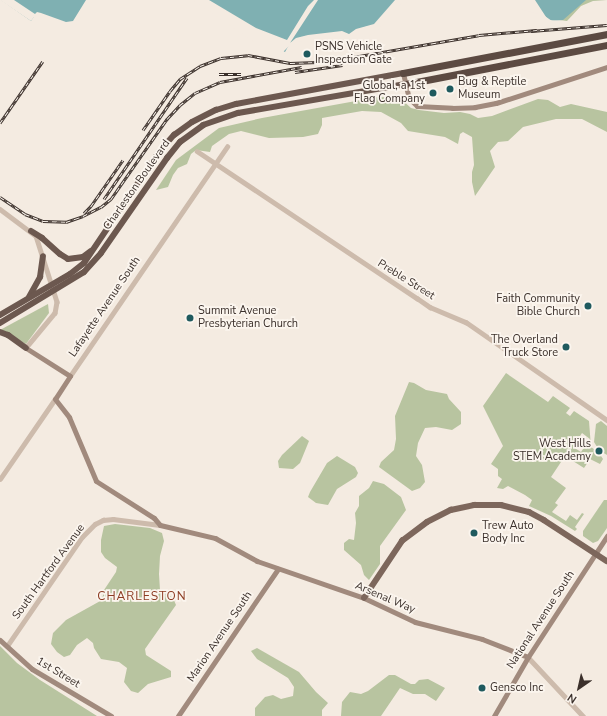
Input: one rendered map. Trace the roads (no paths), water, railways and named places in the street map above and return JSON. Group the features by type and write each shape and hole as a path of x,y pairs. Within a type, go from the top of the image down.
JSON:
{"highway":[{"path":"403,73 607,34"},
{"path":"406,84 607,45"},
{"name":"Charleston Boulevard","path":"0,315 70,274 84,263 159,152 174,135 192,122 216,110 236,104 337,87 403,73"},
{"name":"Charleston Boulevard","path":"0,323 77,278 94,262 167,158 180,142 203,126 238,113 406,84"},
{"path":"31,231 68,259 83,257 94,249"},
{"path":"29,297 40,277 43,256"},
{"path":"0,332 8,335 26,348"}],"main road":[{"path":"403,73 409,98 417,106 475,107 509,99 607,67"},
{"path":"26,348 70,376"},
{"name":"Lafayette Avenue South","path":"55,399 70,376"},
{"path":"55,399 68,418 96,481 154,518 160,525"},
{"path":"364,598 402,542 427,522 451,510 474,505 501,505 529,512 544,520 607,561"},
{"name":"Arsenal Way","path":"160,525 215,538 257,561 364,598 416,622 482,639 528,657"},
{"name":"National Avenue South","path":"494,716 528,657 607,536"},
{"name":"Marion Avenue South","path":"178,716 278,569"},
{"name":"1st Street","path":"0,640 32,669 111,716"}],"street":[{"name":"Lafayette Avenue South","path":"70,376 227,147"},
{"name":"Preble Street","path":"197,152 216,163 239,181 299,219 417,298 430,306 466,322 607,420"},
{"path":"0,210 36,236 53,284 57,302 56,313 26,348"},
{"name":"Lafayette Avenue South","path":"0,479 55,399"},
{"name":"South Hartford Avenue","path":"7,646 82,537 95,524 103,520 113,519 160,525"},
{"name":"Arsenal Way","path":"528,657 583,716"}],"water":[{"path":"1,0 92,0 73,26 35,15 31,21"},
{"path":"195,0 416,0 401,1 367,34 297,40 290,43 285,52"},
{"path":"469,0 586,0 563,20 552,21 539,12"}],"railway":[{"path":"531,31 607,25"},
{"path":"143,130 180,79 200,66 221,58 248,55 290,63 325,62 479,35 537,30"},
{"path":"0,123 43,61"},
{"path":"295,72 342,65"},
{"path":"0,197 25,214 43,221 66,222 83,216 101,207 111,199 167,119 180,105 195,93 220,82 302,67"},
{"path":"219,74 241,74"},
{"path":"104,199 187,78"},
{"path":"84,213 91,206 123,160"}],"place":[{"name":"PSNS Vehicle Inspection Gate","path":"307,54"},
{"name":"Bug & Reptile Museum","path":"450,89"},
{"name":"Global, a 1st Flag Company","path":"433,93"},
{"name":"Faith Community Bible Church","path":"588,306"},
{"name":"Summit Avenue Presbyterian Church","path":"190,318"},
{"name":"The Overland Truck Store","path":"566,347"},
{"name":"West Hills STEM Academy","path":"599,451"},
{"name":"Trew Auto Body Inc","path":"474,533"},
{"name":"Gensco Inc","path":"482,688"}],"district":[{"name":"CHARLESTON","path":"142,597"}]}
